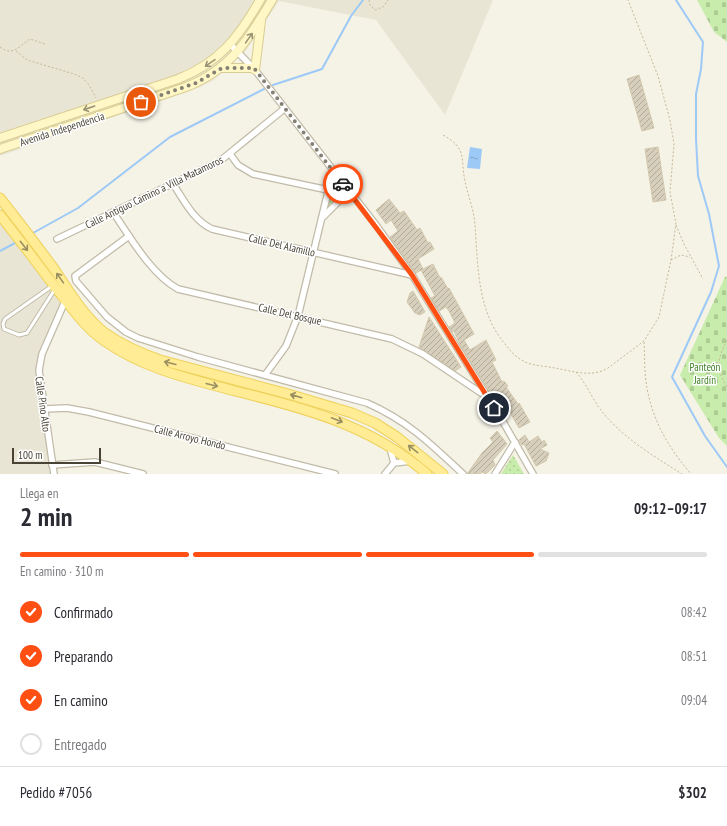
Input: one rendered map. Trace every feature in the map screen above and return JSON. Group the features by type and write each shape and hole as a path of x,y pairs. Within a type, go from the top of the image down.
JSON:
{"main road":[{"name":"Avenida Independencia","path":"0,138 190,74 208,64 230,44 241,31 260,0"},
{"name":"Avenida Independencia","path":"0,149 186,87 206,78 222,68 238,51 262,18 272,0"},
{"path":"222,68 255,69 262,18"},
{"path":"0,198 33,240 69,291 98,327 129,348 160,360 281,392 352,413 397,437 443,474"},
{"path":"0,215 66,301 96,335 115,348 141,362 187,378 331,417 364,431 389,445 427,474"}],"street":[{"path":"230,44 255,69 412,275 515,442 533,474"},
{"name":"Calle Antiguo Camino a Villa Matamoros","path":"57,239 211,165 230,154 284,109"},
{"path":"230,154 238,165 253,174 328,190"},
{"path":"265,375 286,346 298,316 333,171"},
{"name":"Calle Del Alamillo","path":"172,184 199,221 212,229 412,275"},
{"path":"322,218 349,191"},
{"name":"Calle Del Bosque","path":"112,212 163,279 178,289 298,316 397,341 423,354 486,396"},
{"path":"129,236 76,274 76,281 88,297 107,317 126,332 152,344 353,398 379,408 414,429 463,474"},
{"name":"Calle Pino Alto","path":"54,474 39,382 40,361 69,291"},
{"name":"Calle Arroyo Hondo","path":"44,409 67,408 89,412 335,474"},
{"path":"495,474 515,442"},
{"path":"389,445 394,463"},
{"path":"52,465 96,462 143,474"},
{"path":"385,474 394,463 412,462"}],"lane":[{"path":"55,286 27,333 19,335 4,329 3,324 5,319 55,286"}],"path":[{"path":"369,0 370,5 375,10 383,7 388,0"},
{"path":"628,0 658,76 670,120 674,144 670,192 676,224 691,257 704,279"},
{"path":"0,47 10,52 16,51 30,39 45,44"},
{"path":"16,51 27,60 68,71 83,78 90,85 99,104"},
{"path":"443,135 455,142 463,158 465,181 474,214 479,280 485,307 494,330 508,349 524,361 531,364 588,373 603,372 644,341 659,316 671,260 676,224"},
{"path":"671,260 681,255 691,257"},
{"path":"727,340 717,364 719,373 727,387"},
{"path":"644,341 646,387 655,419 668,445 691,474"},
{"path":"576,371 587,385 598,406 620,430 652,455 682,474"}],"shaded area":[{"path":"0,0 493,0 445,115 376,20 279,1 245,52 214,80 198,88 0,156"},
{"path":"0,211 64,295 41,355 39,369 53,474 0,474"}],"green space":[{"path":"697,0 727,0 727,42 714,32"},
{"path":"335,179 344,191 328,207"},
{"name":"Panteón Jardín","path":"727,276 727,446 719,438 680,375 725,277"},
{"path":"513,455 524,474 501,474"}],"water":[{"path":"470,147 482,149 480,169 467,168"}],"building":[{"path":"639,75 654,128 642,131 627,79"},
{"path":"658,147 666,200 653,202 645,149"},
{"path":"389,199 400,213 404,211 417,230 420,228 428,243 430,242 434,249 418,259 423,269 416,273 390,237 398,231 391,220 386,224 376,210"},
{"path":"433,264 440,278 441,277 448,289 449,288 474,334 464,340 470,350 486,340 496,360 492,362 502,382 504,381 508,386 506,387 518,404 519,403 530,422 519,428 507,407 501,410 460,344 454,331 453,332 450,329 449,327 455,323 446,307 439,311 431,298 435,296 421,270"},
{"path":"413,291 425,312 420,315 415,313 407,302 410,293"},
{"path":"429,317 461,367 455,371 419,347"},
{"path":"497,431 507,444 493,460 495,465 486,474 481,472 480,474 467,474 482,453 493,442 490,438"},
{"path":"525,435 529,442 538,436 542,442 544,440 547,445 540,449 549,453 546,461 536,466 524,444 522,445 519,440"}],"waterway":[{"path":"273,85 322,69 351,16 363,0"},
{"path":"676,0 703,42 701,69 696,94 698,176 709,214 719,266 711,292 672,377 705,436 727,467"},
{"path":"33,233 78,208 170,137 264,89"},
{"path":"0,251 15,243"}],"way so far":[{"path":"141,102 196,83 222,68 254,68 343,184"}],"route":[{"path":"343,184 376,225 412,275 494,408"}]}
